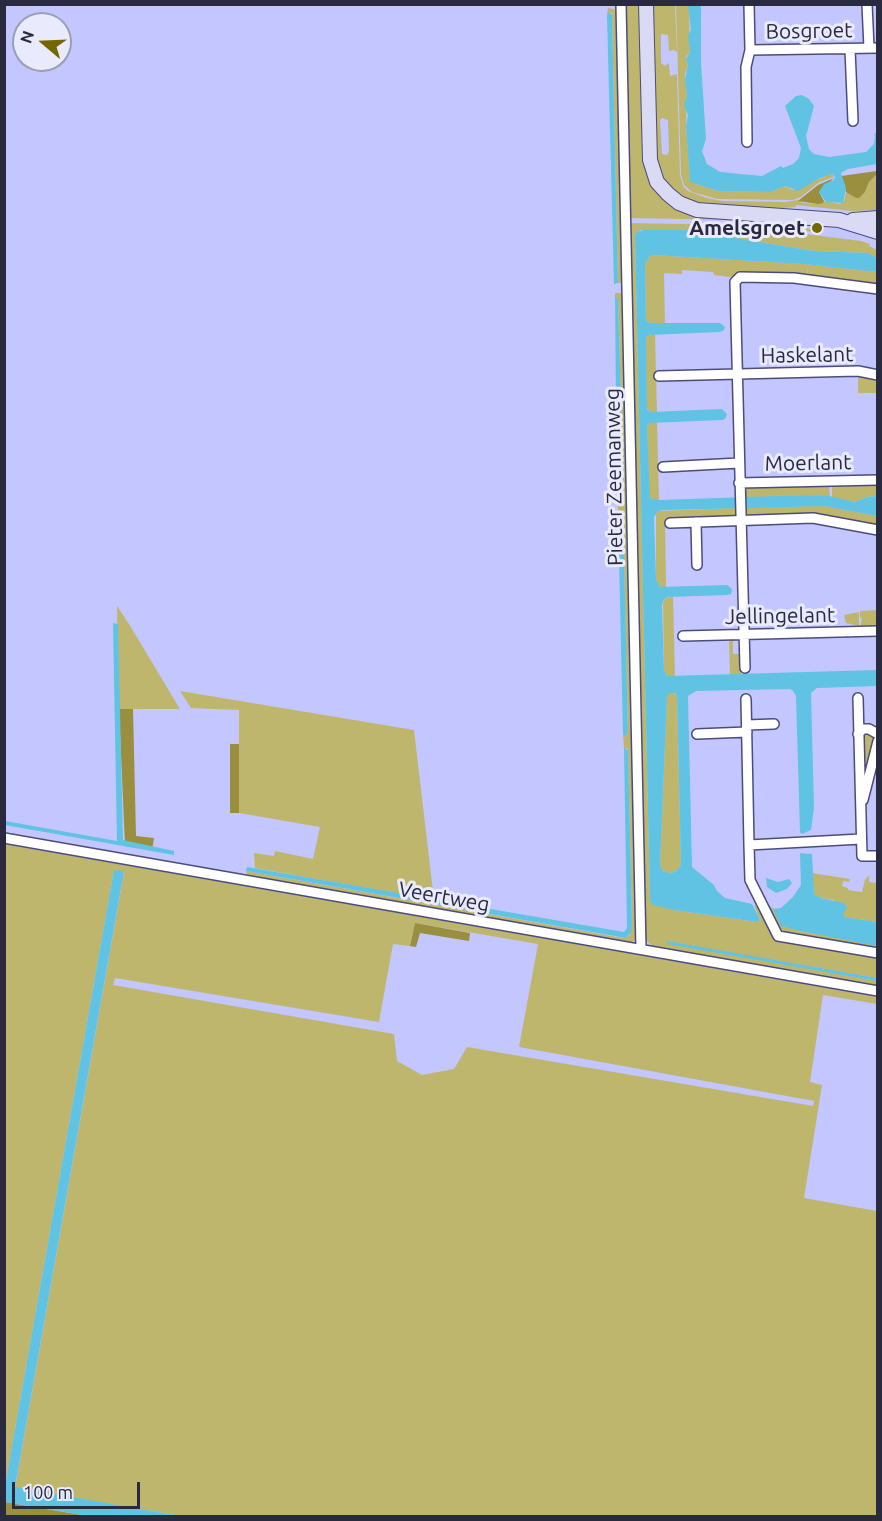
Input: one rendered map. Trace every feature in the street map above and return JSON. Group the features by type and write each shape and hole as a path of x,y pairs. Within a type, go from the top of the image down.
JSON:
{"street":[{"name":"Pieter Zeemanweg","path":"621,4 641,949"},
{"path":"645,4 650,152 652,169 661,187 679,203 704,211 839,220 878,218"},
{"name":"Bosgroet","path":"749,4 750,50 873,48"},
{"path":"867,4 873,48"},
{"path":"747,142 746,67 750,50"},
{"path":"850,50 853,121"},
{"path":"839,220 878,232"},
{"path":"745,668 733,286 738,278 794,278 878,289"},
{"name":"Haskelant","path":"659,376 858,371 878,375"},
{"path":"663,467 739,463"},
{"name":"Moerlant","path":"739,486 878,480"},
{"path":"670,523 740,518 813,518 878,530"},
{"path":"696,522 697,566"},
{"name":"Jellingelant","path":"683,636 878,632"},
{"path":"858,698 862,856 878,856"},
{"path":"746,699 750,880 778,936 878,953"},
{"path":"697,734 774,724"},
{"path":"858,734 863,729 878,734"},
{"path":"860,808 878,741"},
{"name":"Veertweg","path":"4,838 878,991"},
{"path":"749,845 861,840"}],"shaded area":[{"path":"624,5 641,5 653,186 656,191 675,208 695,216 768,218 802,225 802,228 812,229 812,232 736,220 629,218"},
{"path":"650,5 675,5 677,52 669,51 668,35 661,34 661,63 665,66 669,63 670,76 677,74 680,175 683,186 688,191 722,201 785,202 798,200 804,203 818,204 824,201 840,204 844,201 846,192 856,198 859,197 877,174 877,210 852,211 796,205 796,207 771,209 713,208 687,200 676,193 665,181 655,157","holes":["662,118 668,120 669,151 667,155 662,154 660,120"]},
{"path":"676,5 688,5 689,7 690,52 686,57 688,64 685,75 686,126 690,177 696,184 718,191 771,192 785,186 793,190 831,174 835,176 818,183 801,197 793,200 717,199 692,192 684,185 681,175"},
{"path":"608,8 618,10 624,283 618,283 612,13 607,15"},
{"path":"877,171 859,198 846,192 841,176"},
{"path":"834,178 819,192 823,203 798,201 818,185"},
{"path":"629,223 734,225 861,241 877,250 877,258 868,253 814,251 687,230 640,230 635,236 650,901 674,910 757,922 760,919 754,905 759,907 778,942 877,957 877,978 667,942 877,981 877,988 654,948 645,939"},
{"path":"653,255 805,264 877,272 877,285 808,277 808,267 807,277 788,273 740,274 730,277 714,275 713,272 682,270 682,274 664,273 665,324 651,325 646,320 645,264"},
{"path":"615,293 625,295 636,940 629,944 248,877 246,871 617,937 626,938 630,935 632,923 628,750 624,749 623,734 628,733 623,514 618,514 618,497 620,498 623,475 618,298 615,297"},
{"path":"655,334 657,412 651,412 647,408 645,340 647,335"},
{"path":"858,374 877,378 877,393 858,393"},
{"path":"650,422 657,422 659,500 651,499 649,496 647,427"},
{"path":"829,483 830,497 807,495 745,498 745,486"},
{"path":"832,483 877,483 877,496 855,502 835,498 832,497"},
{"path":"824,506 877,516 877,526 815,515 777,516 776,514 746,517 745,507"},
{"path":"736,508 737,517 665,519 666,587 660,587 656,579 656,513 658,511"},
{"path":"673,597 675,677 670,677 664,670 663,603 665,598"},
{"path":"117,606 129,624 180,709 119,709"},
{"path":"877,610 877,628 860,628 862,618 860,618 860,611"},
{"path":"859,612 859,626 846,623 844,615"},
{"path":"738,638 733,641 733,654 741,654 741,675 732,674 730,676 729,639 712,639"},
{"path":"180,691 414,730 434,900 255,868 254,853 274,856 275,851 313,859 320,827 239,813 239,710 191,708"},
{"path":"669,693 677,696 681,865 675,872 668,873 663,871 660,865"},
{"path":"119,709 133,709 136,836 154,838 152,850 125,846"},
{"path":"869,733 872,734 874,740 864,783 863,737"},
{"path":"230,744 239,744 239,813 230,813"},
{"path":"4,844 877,997 877,1004 823,995 810,1082 822,1085 804,1198 877,1211 877,1516 181,1516 15,1488 124,872 114,870 5,1486","holes":["415,923 538,944 519,1047 814,1101 813,1106 467,1047 454,1069 422,1075 397,1061 394,1034 113,985 115,978 379,1022 393,944 410,946"]},
{"path":"812,873 850,879 849,882 843,881 842,886 848,890 862,892 869,875 869,882 877,883 877,922 843,917 834,900 821,898 814,894"},
{"path":"769,907 800,931 862,942 877,946 877,950 788,934 776,926"},
{"path":"415,923 470,933 469,941 420,933 416,947 410,946"},
{"path":"5,1502 88,1516 5,1516"}],"water":[{"path":"688,5 701,5 701,63 706,139 702,151 707,164 720,172 762,176 781,166 783,168 793,164 799,158 801,148 785,106 796,96 802,95 814,106 806,136 809,149 814,154 829,157 866,152 874,144 874,134 877,133 877,164 848,169 841,173 846,188 843,203 826,202 819,192 824,184 834,180 835,176 832,174 798,191 785,186 771,192 718,191 690,182 686,126 688,115 684,105 687,97 685,80 688,64 686,59 690,52 688,35 691,30"},
{"path":"609,12 612,15 618,283 614,284 607,15"},
{"path":"687,230 814,251 868,253 877,258 877,272 804,264 653,255 645,264 646,320 649,323 720,323 725,327 720,332 646,336 647,409 651,412 722,409 727,414 722,420 649,423 647,427 650,498 659,500 807,495 829,496 855,502 877,496 877,516 824,506 664,510 658,511 654,517 656,579 660,587 727,585 732,589 731,594 727,595 664,599 662,605 664,670 667,676 877,670 877,686 817,688 811,693 814,808 811,830 802,834 800,832 796,696 793,691 790,689 696,691 688,696 692,867 714,885 725,898 752,904 760,919 757,922 674,910 653,905 650,901 635,236 637,232","holes":["669,693 675,693 677,696 681,865 675,872 668,873 663,871 660,865 667,697"]},
{"path":"615,297 618,298 623,475 620,498 617,496"},
{"path":"621,512 623,514 628,733 625,736 623,734 618,514"},
{"path":"113,623 118,624 123,840 174,851 174,855 5,825 5,821 117,841"},
{"path":"624,748 628,750 632,923 631,933 626,938 246,871 247,867 624,932 627,928"},
{"path":"800,853 812,854 814,894 821,898 844,903 847,907 843,914 844,917 877,922 877,946 781,926 773,909 781,908 793,897 801,885"},
{"path":"114,870 124,871 15,1487 180,1516 88,1516 5,1502 5,1486"},
{"path":"766,878 778,882 789,879 792,883 787,889 776,893 767,887"},
{"path":"667,941 877,978 877,981 667,944"}],"place":[{"name":"Amelsgroet","path":"817,228"}]}
